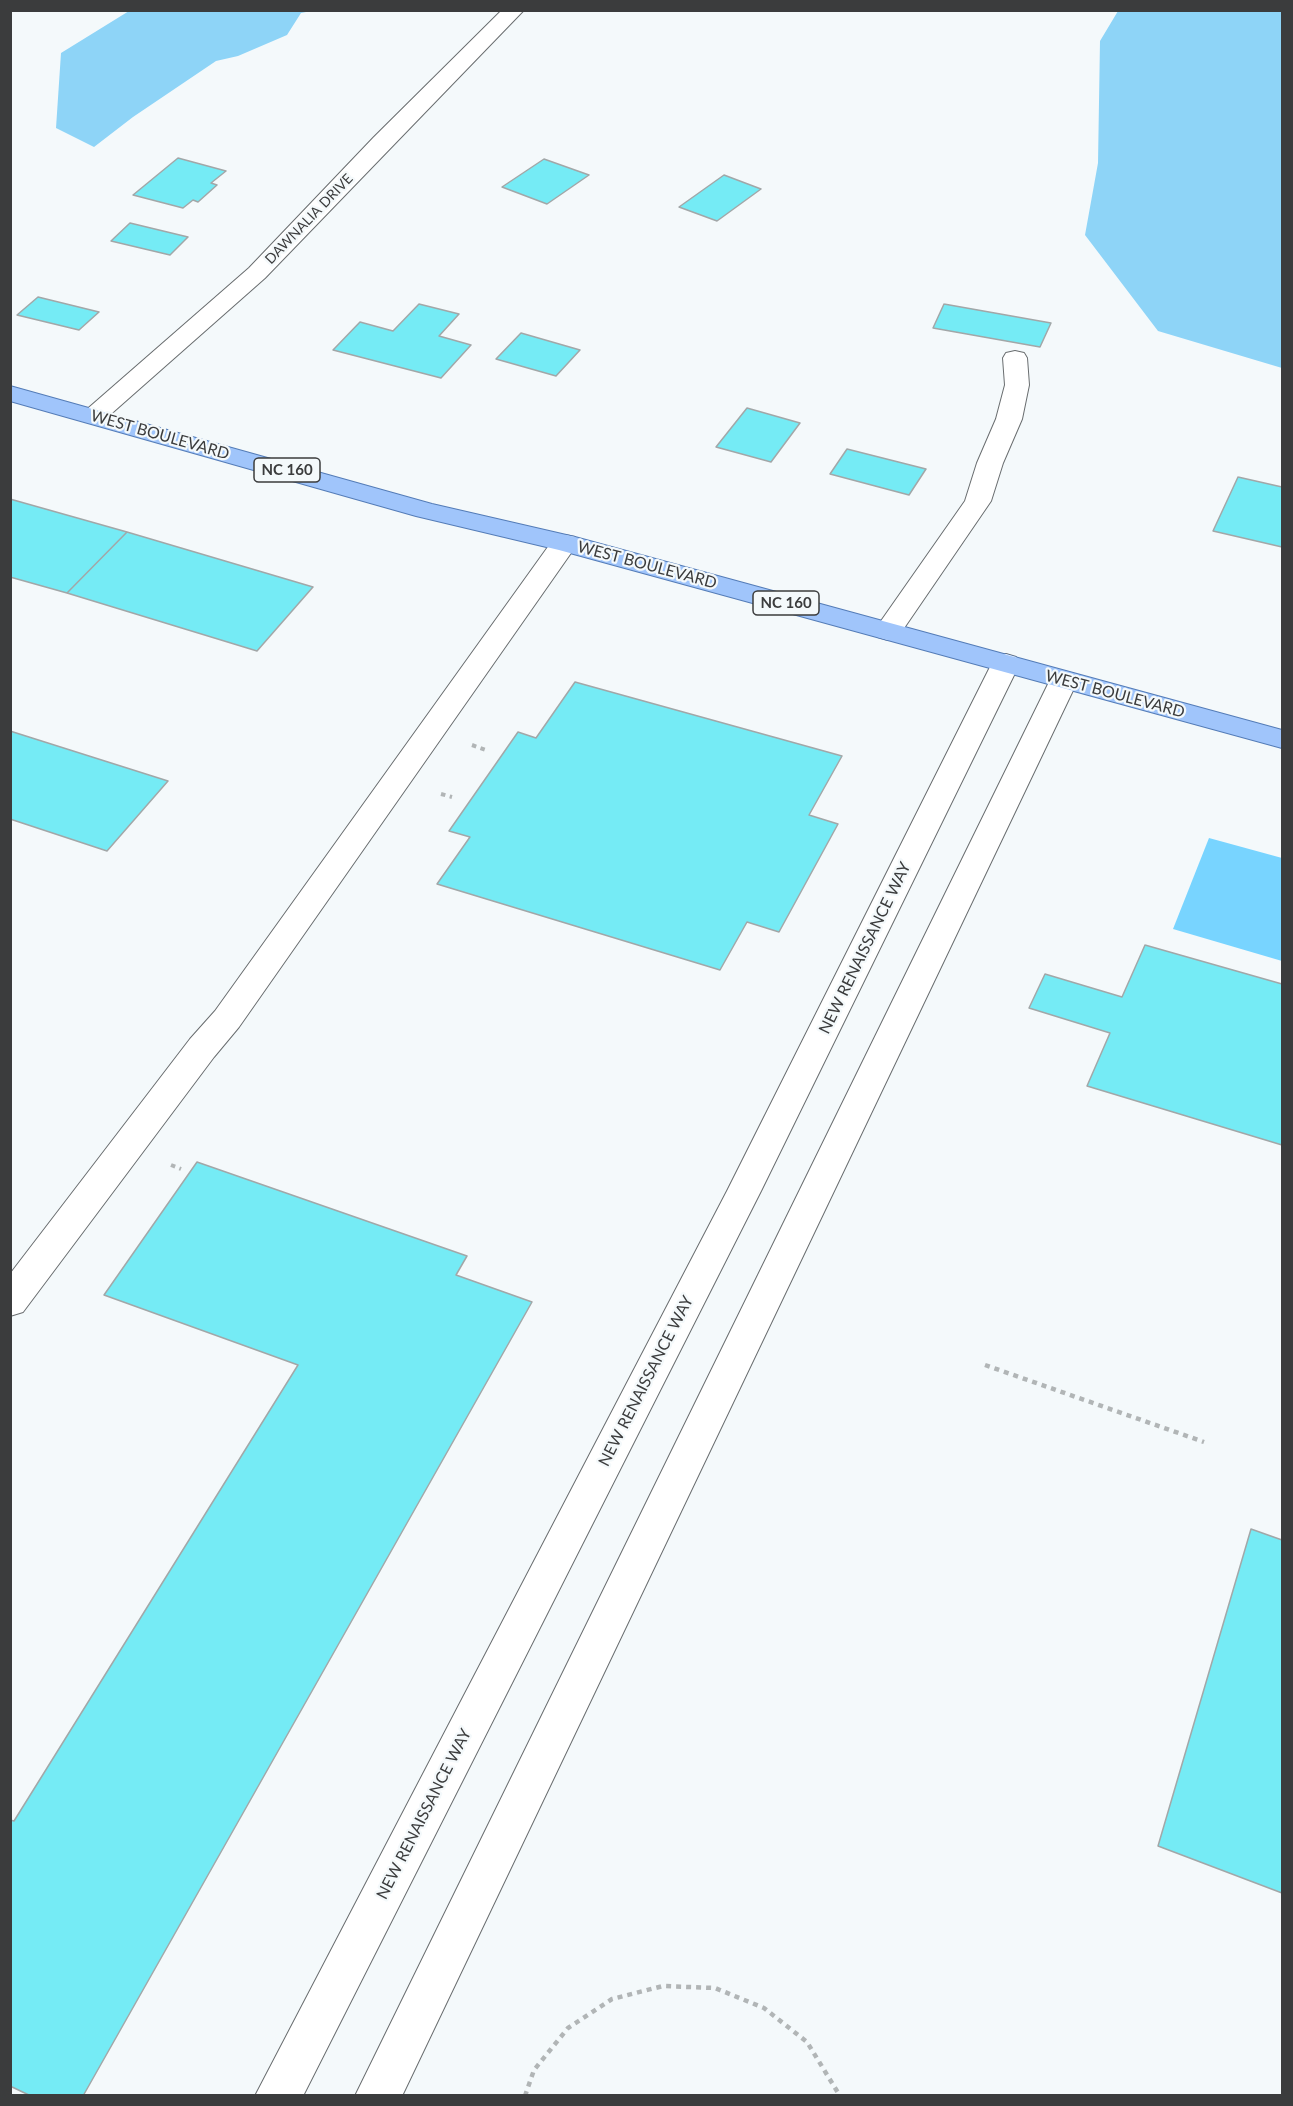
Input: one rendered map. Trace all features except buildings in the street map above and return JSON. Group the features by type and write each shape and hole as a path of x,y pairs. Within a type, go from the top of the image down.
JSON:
{"main road":[{"name":"WEST BOULEVARD","path":"10,393 425,510 566,543 1282,739"}],"street":[{"name":"DAWNALIA DRIVE","path":"94,416 257,273 382,142 514,10"},
{"path":"888,631 978,501 990,463 1009,419 1017,385 1015,358"},
{"path":"10,1302 202,1048 227,1019 566,543"},
{"name":"NEW RENAISSANCE WAY","path":"278,2096 744,1191 1005,663"},
{"path":"378,2096 1064,680"}],"path":[{"path":"985,1365 1204,1442"},
{"path":"525,2096 534,2070 568,2028 612,1999 663,1986 715,1988 764,2008 807,2042 840,2096"}],"shaded area":[{"path":"129,11 311,11 301,13 287,35 238,56 216,61 133,117 94,147 56,128 61,53"},
{"path":"1118,11 1282,11 1282,368 1158,331 1085,235 1098,163 1100,41"},
{"path":"1209,838 1282,858 1282,961 1173,929"}]}
